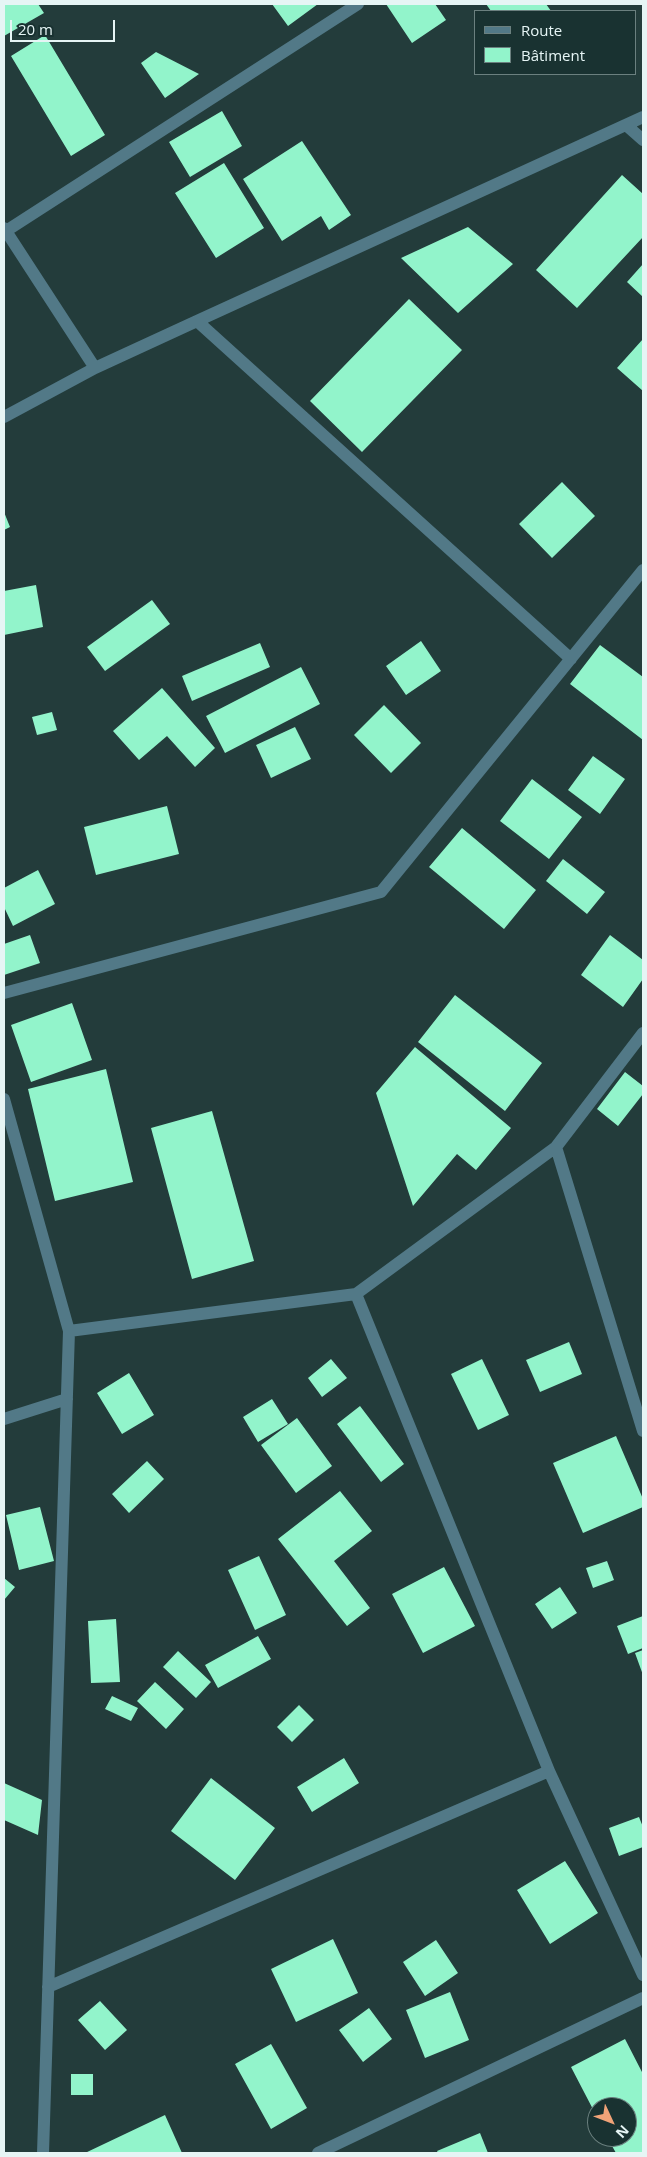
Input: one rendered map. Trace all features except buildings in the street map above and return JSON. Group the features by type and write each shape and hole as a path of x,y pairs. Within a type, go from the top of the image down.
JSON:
{"street":[{"path":"96,368 5,229 358,4"},
{"path":"4,417 96,368 197,320 643,117"},
{"path":"626,125 643,140"},
{"path":"197,320 571,659"},
{"path":"4,993 380,892 643,570"},
{"path":"69,1331 356,1294 556,1147 643,1033"},
{"path":"4,1099 69,1331 43,2153"},
{"path":"556,1147 643,1431"},
{"path":"356,1294 549,1771 643,1975"},
{"path":"4,1419 67,1399"},
{"path":"48,1987 549,1771"},
{"path":"318,2153 643,1998"}]}
